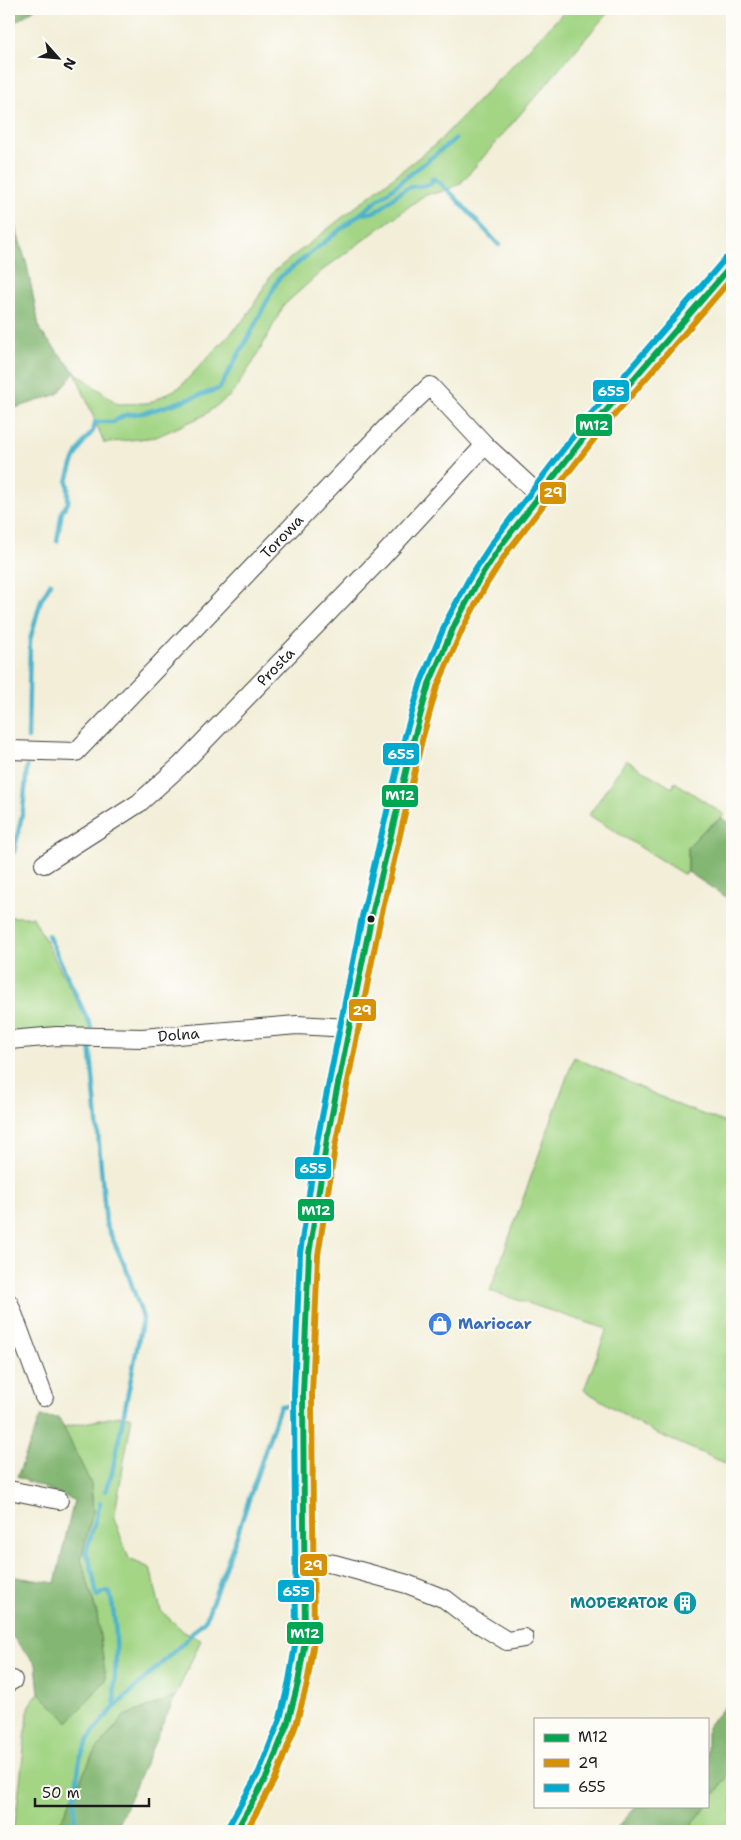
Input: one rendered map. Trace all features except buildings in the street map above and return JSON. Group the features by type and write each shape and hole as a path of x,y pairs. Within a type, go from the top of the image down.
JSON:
{"street":[{"path":"236,1831 266,1776 288,1722 298,1683 304,1641 303,1394 305,1319 310,1254 326,1139 349,1028 395,816 429,684 455,624 477,583 500,547 592,427 732,265"},
{"name":"Torowa","path":"9,750 76,752 389,424 430,386 485,445 539,495"},
{"name":"Prosta","path":"44,864 139,803 180,766 382,557 485,445"},
{"name":"Dolna","path":"9,1040 57,1036 142,1038 297,1025 349,1028"},
{"path":"9,1303 44,1397"},
{"path":"9,1490 59,1500"},
{"path":"305,1560 334,1564 407,1584 446,1599 471,1619 507,1641 524,1638"}],"green space":[{"path":"9,9 35,9 9,26"},
{"path":"567,9 611,9 460,184 438,193 426,194 324,269 284,305 254,361 231,395 203,416 156,437 104,443 75,372 118,404 149,403 180,387 247,316 273,272 437,143"},
{"path":"9,207 27,265 40,331 75,372 58,394 19,407 9,408"},
{"path":"626,760 672,788 675,782 725,815 704,830 688,847 688,872 683,874 589,815"},
{"path":"722,818 732,826 732,901 688,872 688,847 704,830"},
{"path":"9,917 33,917 93,1032 9,1034"},
{"path":"574,1057 683,1107 732,1125 732,1466 651,1431 584,1390 607,1329 490,1291"},
{"path":"120,1416 132,1417 114,1518 129,1559 150,1568 161,1611 184,1632 201,1640 175,1697 124,1716 93,1754 56,1831 12,1831 16,1815 29,1705 39,1693 68,1722 97,1614 81,1559 93,1511 91,1484 63,1427"},
{"path":"40,1417 59,1418 91,1484 93,1511 81,1559 97,1614 106,1680 68,1722 39,1693 36,1664 9,1633 9,1576 55,1583 74,1500 17,1477"},
{"path":"175,1697 115,1831 56,1831 93,1754 124,1716"},
{"path":"732,1698 732,1770 708,1804 708,1726"},
{"path":"732,1770 732,1831 688,1831 705,1808 708,1808 708,1803"},
{"path":"635,1808 705,1808 688,1831 614,1831"}],"waterway":[{"path":"57,541 62,511 68,503 67,482 70,472 81,447 93,431 95,422 113,422 125,415 143,413 219,389 279,278 455,139"},
{"path":"361,213 367,214 378,210 406,189 432,183 432,179 435,179 451,193 499,245"},
{"path":"28,738 30,640 41,600 51,583"},
{"path":"14,852 23,810 27,767"},
{"path":"48,935 91,1027"},
{"path":"90,1043 106,1224 127,1271 143,1318 112,1473 105,1491"},
{"path":"74,1831 75,1795 80,1758 89,1739 96,1728 115,1707 206,1619 237,1535 280,1406 291,1405"},
{"path":"100,1503 86,1553 92,1569 97,1596 105,1592 110,1593 116,1637 115,1707"}],"transit line":[{"name":"655","path":"228,1827 259,1772 280,1719 296,1640 294,1394 300,1253 318,1137 362,917 405,736 421,682 447,620 469,579 493,542 585,421 725,259"},
{"name":"M12","path":"236,1831 267,1776 288,1722 298,1683 305,1641 303,1394 309,1254 327,1139 371,919 414,738 429,684 455,624 477,583 500,547 592,427 732,265"},
{"name":"29","path":"246,1831 275,1779 296,1725 307,1684 314,1641 312,1394 318,1255 336,1141 380,921 422,740 437,687 463,628 485,587 507,552 599,433 732,278"}],"place":[{"name":"Mariocar","path":"440,1324"},
{"name":"MODERATOR","path":"685,1603"}]}
